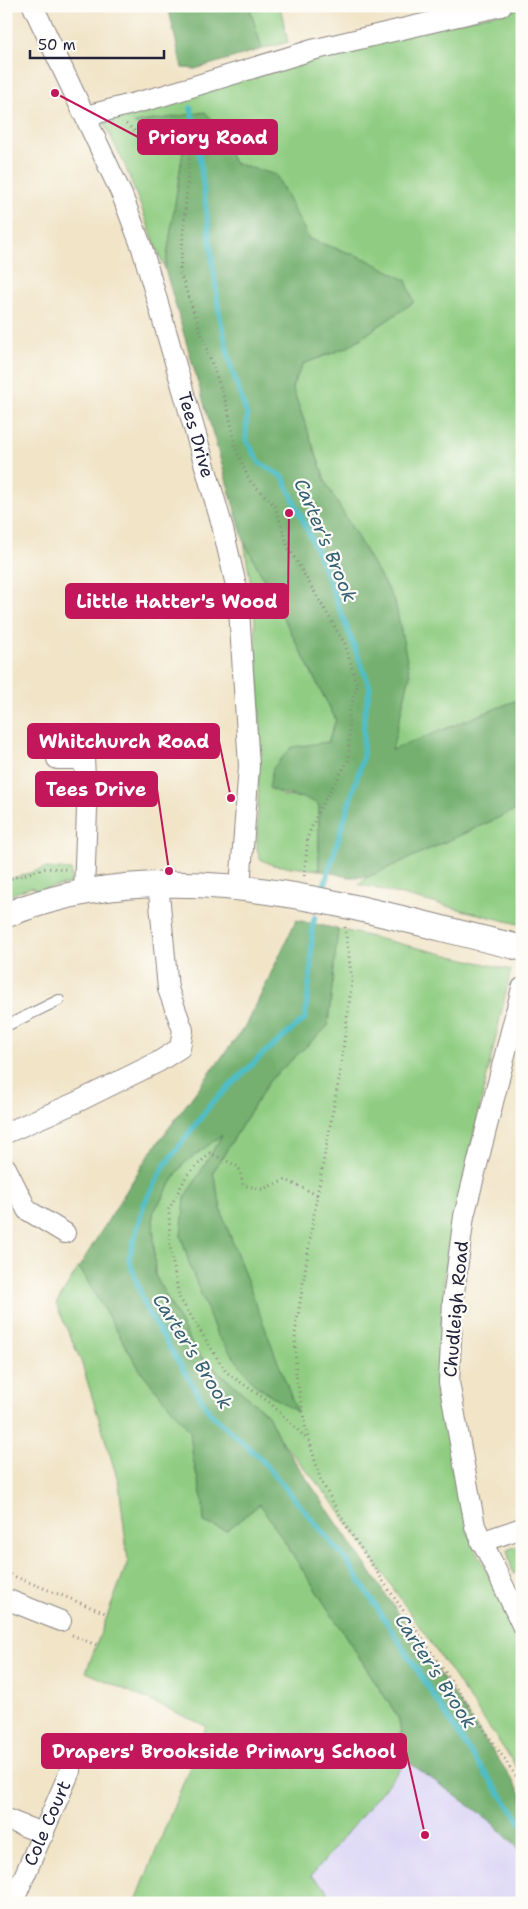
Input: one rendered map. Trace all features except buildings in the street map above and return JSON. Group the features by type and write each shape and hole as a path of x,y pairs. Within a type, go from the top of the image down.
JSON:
{"street":[{"name":"Tees Drive","path":"33,6 122,195 142,248 222,525 238,594 249,766 240,888"},
{"path":"86,116 162,96 312,50 501,6"},
{"path":"57,759 84,759 87,809 85,881"},
{"path":"6,915 34,905 85,881 306,891 334,903 522,948"},
{"path":"6,1134 158,1062 180,1048 183,1030 168,989 158,883"},
{"name":"Chudleigh Road","path":"522,988 516,1037 464,1216 453,1300 449,1382 475,1526 522,1625"},
{"path":"6,1168 27,1210 65,1233"},
{"path":"481,1542 522,1528"},
{"path":"6,1599 61,1621"},
{"name":"Cole Court","path":"13,1902 70,1771"},
{"path":"6,1818 44,1834"}],"lane":[{"path":"6,1026 59,1000"}],"path":[{"path":"107,111 147,140 191,139 180,273 228,410 236,449 248,480 275,506 288,547 345,644 357,686 349,713 349,759 319,810 308,836 306,891"},
{"path":"6,880 46,868 85,881"},
{"path":"345,930 352,981 339,1079 317,1194 295,1334 296,1374 305,1425 320,1479 349,1531 522,1785"},
{"path":"310,1442 269,1402 226,1372 179,1297 170,1247 169,1209 187,1175 210,1153 239,1167 243,1185 262,1189 286,1180 317,1194"},
{"path":"6,1573 108,1614"}],"shaded area":[{"path":"407,1761 488,1819 522,1852 522,1903 325,1903 329,1898 311,1876"}],"green space":[{"path":"168,6 249,6 262,49 195,69 182,68"},
{"path":"249,6 280,6 288,42 262,49"},
{"path":"522,8 522,698 391,751 410,675 395,602 327,485 292,387 303,364 348,347 414,302 366,259 309,239 276,175 234,163 216,124 135,123 183,151 165,269 124,163 104,123 336,49"},
{"path":"205,112 216,124 234,163 276,175 309,239 366,259 406,280 414,302 348,347 303,364 292,387 327,485 395,602 410,675 392,750 522,698 522,807 368,877 349,877 319,870 319,805 307,799 269,788 273,768 292,747 328,742 336,720 244,541 165,269 183,151 134,123"},
{"path":"244,541 336,720 328,742 281,796 308,798 319,805 319,870 273,865 260,859 257,849 260,717 254,605"},
{"path":"522,807 522,925 358,884 368,877"},
{"path":"46,868 71,870 71,884 37,890 31,887 6,897 6,880"},
{"path":"296,920 338,929 328,1026 270,1080 213,1172 223,1217 297,1412 255,1385 217,1335 190,1266 181,1236 185,1198 222,1135 183,1164 153,1213 155,1275 196,1352 268,1415 279,1438 522,1794 522,1852 488,1819 407,1761 398,1717 260,1504 226,1531 204,1522 203,1502 193,1459 190,1431 140,1370 79,1267 148,1156 248,1022"},
{"path":"338,929 511,970 462,1186 445,1272 437,1381 467,1530 522,1644 522,1775 337,1507 279,1438 268,1415 196,1352 155,1275 153,1213 183,1164 224,1133 186,1198 181,1236 190,1266 217,1335 296,1412 223,1217 213,1172 270,1080 328,1026"},
{"path":"79,1267 140,1370 190,1431 193,1459 203,1502 204,1522 226,1531 260,1504 398,1717 407,1761 311,1876 325,1887 329,1898 325,1903 135,1903 206,1726 86,1672 128,1561 119,1484 81,1361 56,1304"},
{"path":"522,1544 522,1570 513,1574 507,1550"}],"waterway":[{"name":"Carter's Brook","path":"191,108 198,144 219,312 231,367 247,415 246,440 260,463 283,477 318,553 370,687 364,717 363,758 321,896"},
{"name":"Carter's Brook","path":"315,917 312,928 311,969 305,1019 263,1054 211,1104 165,1165 144,1204 129,1259 146,1309 210,1413 261,1459 347,1561 472,1755 522,1824"}],"place":[{"name":"Priory Road","path":"55,93"},
{"name":"Little Hatter's Wood","path":"289,513"},
{"name":"Whitchurch Road","path":"231,798"},
{"name":"Tees Drive","path":"169,871"},
{"name":"Drapers' Brookside Primary School","path":"425,1835"}]}
